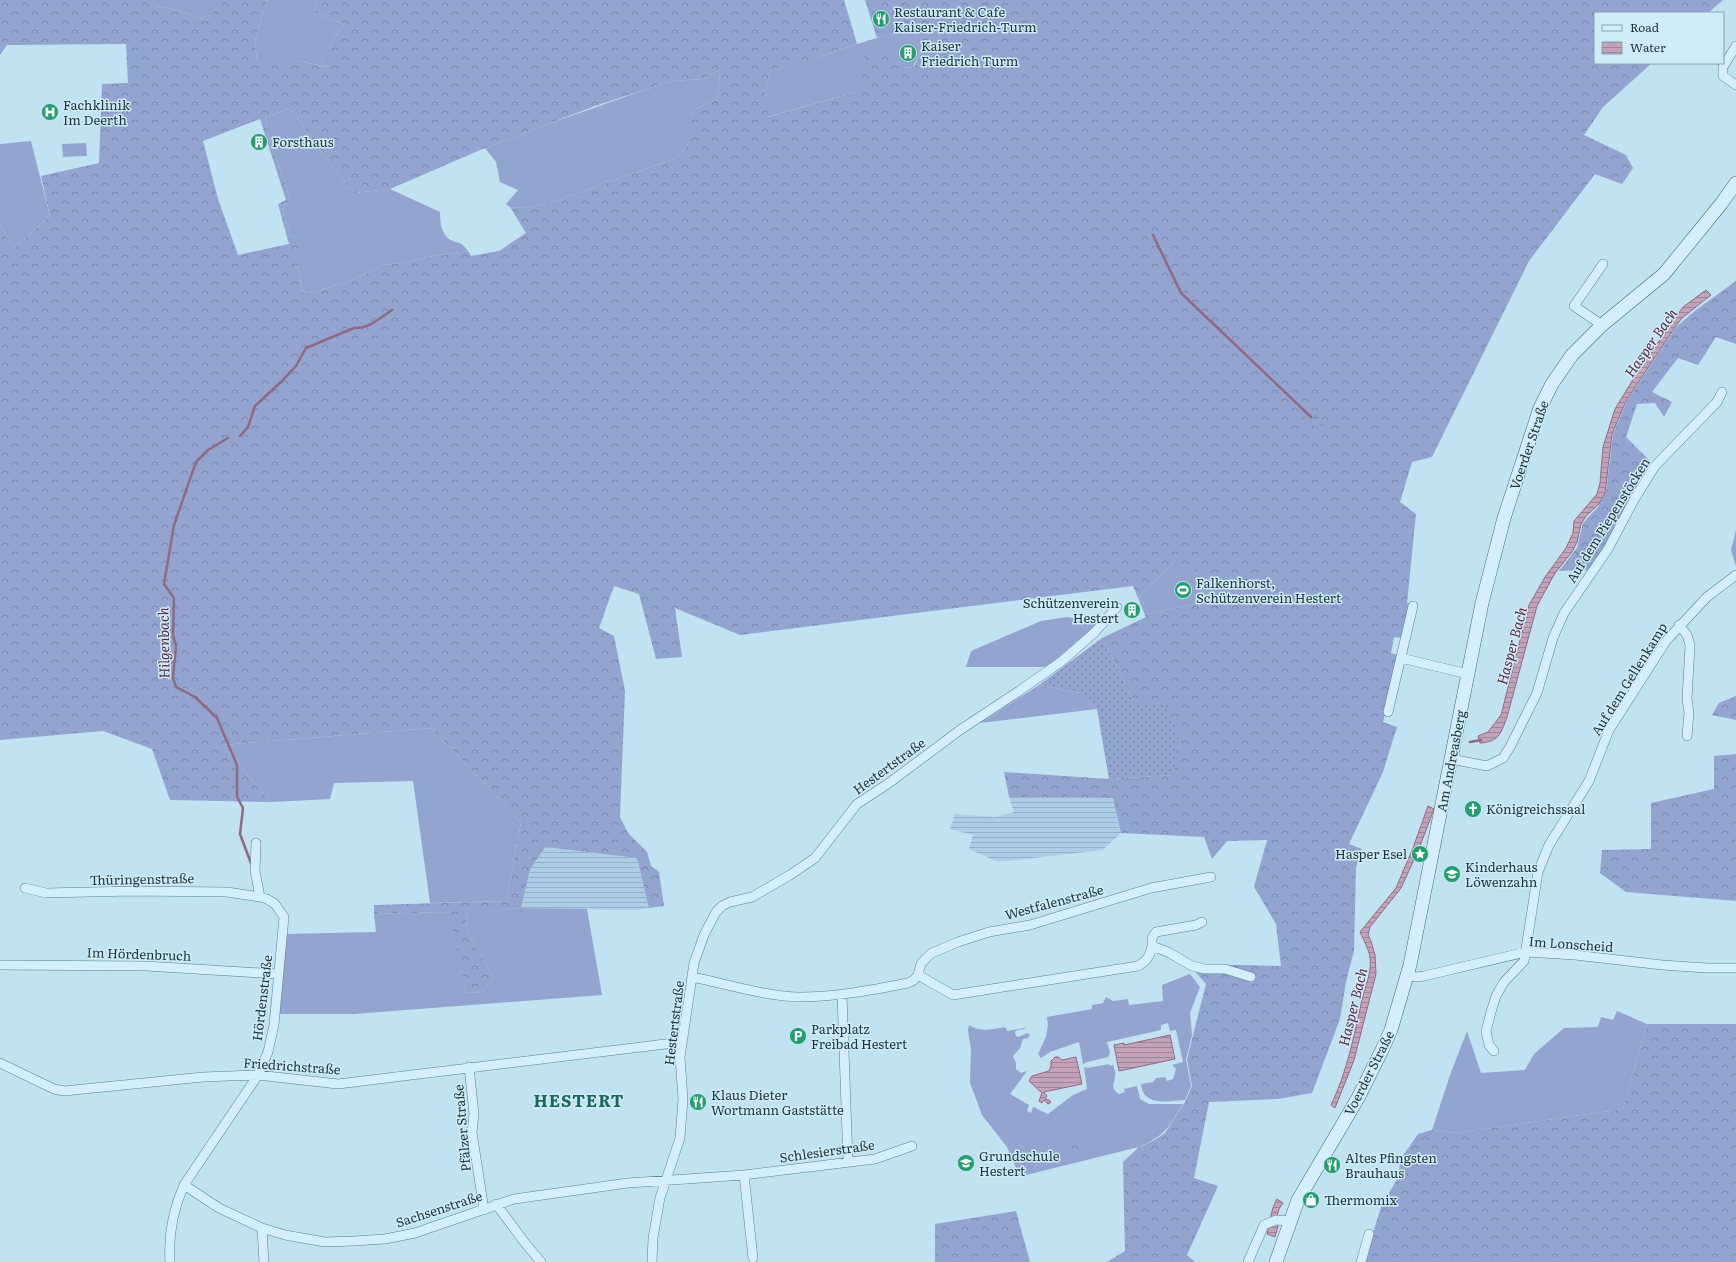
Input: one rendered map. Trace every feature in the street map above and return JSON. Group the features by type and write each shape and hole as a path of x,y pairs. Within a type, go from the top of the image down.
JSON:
{"main road":[{"name":"Voerder Straße","path":"1493,558 1540,408 1563,367 1582,344 1602,325 1664,274 1718,208 1736,183"},
{"name":"Am Andreasberg","path":"1433,847 1493,558"},
{"name":"Voerder Straße","path":"1276,1262 1278,1221 1307,1182 1358,1098 1391,1030 1407,975 1433,847"}],"street":[{"path":"1736,46 1722,71 1723,76 1736,85"},
{"path":"1602,325 1574,306 1603,264"},
{"name":"Auf dem Piepenstöcken","path":"1451,759 1487,766 1503,758 1537,693 1553,638 1564,613 1608,549 1634,498 1655,466 1718,402 1722,392"},
{"name":"Auf dem Gellenkamp","path":"1494,1051 1489,1045 1486,1031 1496,996 1504,982 1524,961 1540,864 1549,845 1589,781 1609,730 1666,640 1707,597 1736,575"},
{"path":"1388,712 1413,606"},
{"name":"Hestertstraße","path":"652,1262 653,1238 660,1198 671,1170 680,1138 683,1099 680,1057 692,977 698,949 716,912 722,906 730,902 752,897 790,875 815,858 857,804 889,784 960,730 1062,661 1094,633 1117,607"},
{"name":"Auf dem Gellenkamp","path":"1679,625 1688,634 1690,645 1687,699 1689,713 1687,736"},
{"path":"1401,658 1468,674"},
{"path":"256,843 254,859 260,897"},
{"name":"Westfalenstraße","path":"918,975 921,964 932,953 958,942 989,932 1030,925 1151,888 1211,877"},
{"name":"Thüringenstraße","path":"25,888 46,893 133,891 227,892 260,897"},
{"name":"Hördenstraße","path":"170,1262 169,1238 171,1226 176,1203 184,1185 258,1075 268,1052 274,1025 284,917 275,904 260,897"},
{"path":"692,977 770,993 798,997 842,995 908,983 914,980 918,975 953,994 1138,966 1147,961 1152,946 1152,938 1156,932 1196,925 1202,922"},
{"path":"1152,946 1168,952 1192,966 1205,969 1225,969 1252,977"},
{"name":"Im Lonscheid","path":"1407,975 1416,977 1424,976 1526,952 1576,955 1662,965 1736,968"},
{"name":"Im Hördenbruch","path":"0,965 146,966 278,974"},
{"path":"842,995 848,1162"},
{"name":"Friedrichstraße","path":"0,1063 54,1089 64,1090 204,1076 258,1075 338,1084 682,1042"},
{"name":"Pfälzer Straße","path":"469,1067 474,1114 472,1132 484,1210"},
{"name":"Schlesierstraße","path":"666,1181 744,1175 875,1159 912,1146"},
{"path":"744,1175 752,1258"},
{"name":"Sachsenstraße","path":"184,1185 219,1208 262,1228 295,1238 325,1242 385,1239 415,1233 514,1199 628,1183 658,1180 666,1181"},
{"path":"496,1204 536,1261"},
{"path":"1248,1262 1264,1225 1278,1221"},
{"path":"262,1228 264,1262"},
{"path":"1361,1262 1368,1234"}],"shaded area":[{"path":"1009,797 1113,798 1121,833 1103,850 998,862 969,849 973,835 950,829 955,814 996,817 1014,812"},
{"path":"545,847 637,858 649,908 635,910 521,908 530,870"}],"green space":[{"path":"0,0 155,0 153,6 180,11 206,21 216,9 216,0 267,0 255,40 257,61 299,61 327,67 328,47 344,24 314,12 316,0 844,0 857,44 792,66 771,69 765,92 768,117 856,92 865,55 892,53 902,68 914,67 922,48 901,32 877,38 865,0 1723,0 1709,12 1594,12 1594,64 1651,64 1603,107 1584,135 1626,155 1633,168 1622,184 1595,174 1529,261 1432,457 1412,462 1400,502 1416,514 1407,603 1410,604 1402,638 1394,637 1391,653 1398,655 1383,722 1397,727 1383,772 1349,844 1362,849 1356,868 1354,951 1346,982 1340,1019 1312,1093 1278,1099 1209,1102 1194,1178 1218,1186 1187,1255 1195,1262 1107,1262 1125,1251 1123,1162 1139,1147 1153,1141 1165,1133 1185,1102 1192,1086 1187,1059 1206,984 1193,969 1194,964 1281,966 1276,924 1254,887 1267,840 1227,841 1212,859 1204,837 1121,833 1113,798 1009,797 1004,772 1109,779 1173,775 1102,638 1146,617 1133,586 740,635 675,608 682,657 656,659 639,594 614,586 599,628 614,636 625,691 620,817 628,833 647,852 651,866 659,872 664,906 649,908 637,858 545,847 530,870 521,908 466,912 467,931 494,978 482,992 466,993 449,912 374,914 374,905 506,901 521,822 431,728 222,745 271,802 170,800 152,749 103,731 0,740 0,224 13,249 50,216 41,176 99,163 102,84 128,83 126,44 7,45 0,55","holes":["720,70 718,99 695,109 690,117 690,142 677,158 558,200 528,208 510,207 526,233 499,251 471,256 468,251 383,265 346,282 315,292 303,293 297,265 301,254 296,238 291,236 283,213 284,205 290,201 267,131 265,117 289,109 296,116 324,157 354,193 390,189 485,148 595,106 672,81 703,79","260,119 286,200 278,204 289,244 238,255 218,199 203,141","1174,562 1229,584 1200,603 1148,614 1140,595"]},
{"path":"155,0 216,0 216,9 206,21 180,11 153,6"},
{"path":"267,0 316,0 314,12 344,24 328,47 328,67 299,61 257,61 255,40"},
{"path":"901,32 922,48 913,67 902,68 856,92 767,117 765,92 771,69 804,62"},
{"path":"720,70 718,99 695,109 690,117 690,142 677,158 558,200 528,208 510,207 506,204 518,190 500,182 496,162 485,148 659,85 672,81 703,79"},
{"path":"289,109 296,116 324,157 354,193 390,189 440,212 441,223 446,237 463,245 468,251 383,265 346,282 315,292 303,293 297,265 296,238 291,236 283,213 284,205 290,201 267,131 265,117"},
{"path":"31,141 50,216 13,249 0,224 0,144"},
{"path":"86,143 87,156 63,157 62,144"},
{"path":"1736,281 1736,344 1716,337 1698,365 1678,358 1652,392 1672,402 1664,417 1655,403 1637,404 1626,437 1654,465 1606,549 1590,570 1559,571 1577,548 1583,523 1598,507 1606,492 1613,434 1627,401 1676,327 1696,310"},
{"path":"1312,413 1322,418 1324,425 1316,427 1304,419"},
{"path":"1736,530 1736,566 1731,550"},
{"name":"Falkenhorst, Schützenverein Hestert","path":"1175,561 1229,584 1200,603 1148,614 1140,595"},
{"path":"1067,617 1098,623 1047,667 966,667 971,651 1041,621"},
{"path":"1102,638 1135,704 1165,704 1179,734 1173,775 1109,779 1097,709 1081,693 1039,685"},
{"path":"1039,685 1081,693 1097,709 980,723"},
{"path":"1736,696 1736,720 1712,715 1719,703"},
{"path":"431,728 521,822 506,901 430,903 413,781 334,783 330,799 271,802 222,745"},
{"path":"1736,754 1736,901 1626,892 1600,873 1602,850 1651,849 1651,803 1714,789 1714,756"},
{"path":"521,908 587,909 602,995 354,1014 279,1014 286,934 376,932 374,914 450,912 466,993 482,992 494,978 467,931 466,911"},
{"path":"1190,974 1200,987 1190,1013 1192,1035 1186,1059 1191,1086 1185,1100 1158,1101 1152,1099 1146,1096 1141,1084 1153,1082 1156,1078 1165,1077 1167,1081 1173,1079 1176,1069 1172,1065 1183,1062 1176,1030 1170,1031 1168,1023 1161,1025 1161,1030 1107,1042 1110,1053 1108,1057 1083,1064 1079,1042 1050,1052 1041,1058 1038,1054 1046,1037 1048,1025 1047,1017 1092,1009 1092,1005 1103,1003 1106,997 1113,1001 1128,999 1129,1005 1163,1001 1162,985"},
{"path":"1617,1011 1647,1024 1623,1109 1457,1133 1432,1130 1450,1075 1467,1031 1481,1073 1525,1070 1534,1054 1564,1028 1598,1027 1601,1017 1613,1020"},
{"path":"1647,1024 1736,1024 1736,1262 1364,1262 1381,1207 1399,1176 1400,1160 1418,1134 1432,1130 1457,1133 1623,1109"},
{"path":"969,1025 982,1030 1005,1027 1007,1031 1024,1028 1027,1025 1024,1029 1017,1030 1015,1032 1016,1036 1019,1037 1027,1033 1030,1035 1028,1038 1023,1039 1020,1048 1013,1056 1016,1063 1016,1069 1021,1073 1027,1071 1010,1094 1029,1105 1027,1111 1031,1113 1033,1107 1048,1114 1073,1095 1087,1089 1084,1067 1088,1068 1109,1064 1110,1066 1113,1065 1115,1072 1113,1087 1119,1094 1125,1092 1124,1089 1137,1086 1140,1099 1149,1104 1183,1104 1166,1130 1155,1139 1139,1147 1022,1176 1019,1175 1007,1147 982,1115 970,1083 971,1049 968,1031"},
{"path":"1074,1139 1085,1148 1078,1156 1067,1148"},
{"path":"1016,1211 1030,1262 935,1262 935,1224"}],"water":[{"path":"1706,290 1711,295 1682,318 1626,401 1612,434 1605,493 1599,504 1586,516 1581,524 1577,542 1572,552 1555,573 1537,606 1507,717 1501,732 1495,739 1480,743 1478,736 1488,732 1501,715 1529,605 1545,577 1566,548 1573,533 1574,521 1597,494 1600,483 1603,447 1615,409 1637,373 1683,307"},
{"path":"1428,806 1434,809 1418,851 1401,888 1370,927 1368,935 1375,955 1376,974 1354,1060 1335,1108 1331,1105 1350,1054 1370,969 1369,951 1360,932 1396,888 1413,848"},
{"path":"1170,1035 1175,1059 1119,1071 1114,1045 1124,1043 1124,1045"},
{"path":"1055,1057 1062,1060 1076,1057 1082,1084 1044,1092 1047,1096 1045,1099 1051,1102 1048,1104 1044,1100 1042,1103 1039,1101 1042,1093 1029,1081 1032,1076 1049,1071 1051,1061"},
{"path":"1277,1199 1283,1203 1279,1209 1275,1222 1278,1226 1275,1237 1267,1234 1273,1208"}],"waterway":[{"path":"1153,235 1181,293 1311,417"},
{"name":"Hilgenbach","path":"240,436 248,427 255,406 296,366 306,348 354,328 365,327 392,310"},
{"name":"Hilgenbach","path":"228,438 208,450 196,462 174,525 164,584 174,598 173,635 176,646 173,678 176,687 195,697 217,718 237,765 237,797 243,808 240,834 252,866"},
{"name":"Hasper Bach","path":"1470,742 1481,740"}],"place":[{"name":"Restaurant & Cafe Kaiser-Friedrich-Turm","path":"881,19"},
{"name":"Kaiser Friedrich Turm","path":"908,53"},
{"name":"Fachklinik Im Deerth","path":"50,112"},
{"name":"Forsthaus","path":"259,142"},
{"name":"Falkenhorst, Schützenverein Hestert","path":"1183,590"},
{"name":"Schützenverein Hestert","path":"1132,610"},
{"name":"Königreichssaal","path":"1473,809"},
{"name":"Hasper Esel","path":"1420,854"},
{"name":"Kinderhaus Löwenzahn","path":"1452,874"},
{"name":"Parkplatz Freibad Hestert","path":"798,1036"},
{"name":"Klaus Dieter Wortmann Gaststätte","path":"698,1102"},
{"name":"Grundschule Hestert","path":"966,1163"},
{"name":"Altes Pfingsten Brauhaus","path":"1332,1165"},
{"name":"Thermomix","path":"1311,1200"}],"district":[{"name":"HESTERT","path":"579,1101"}]}
